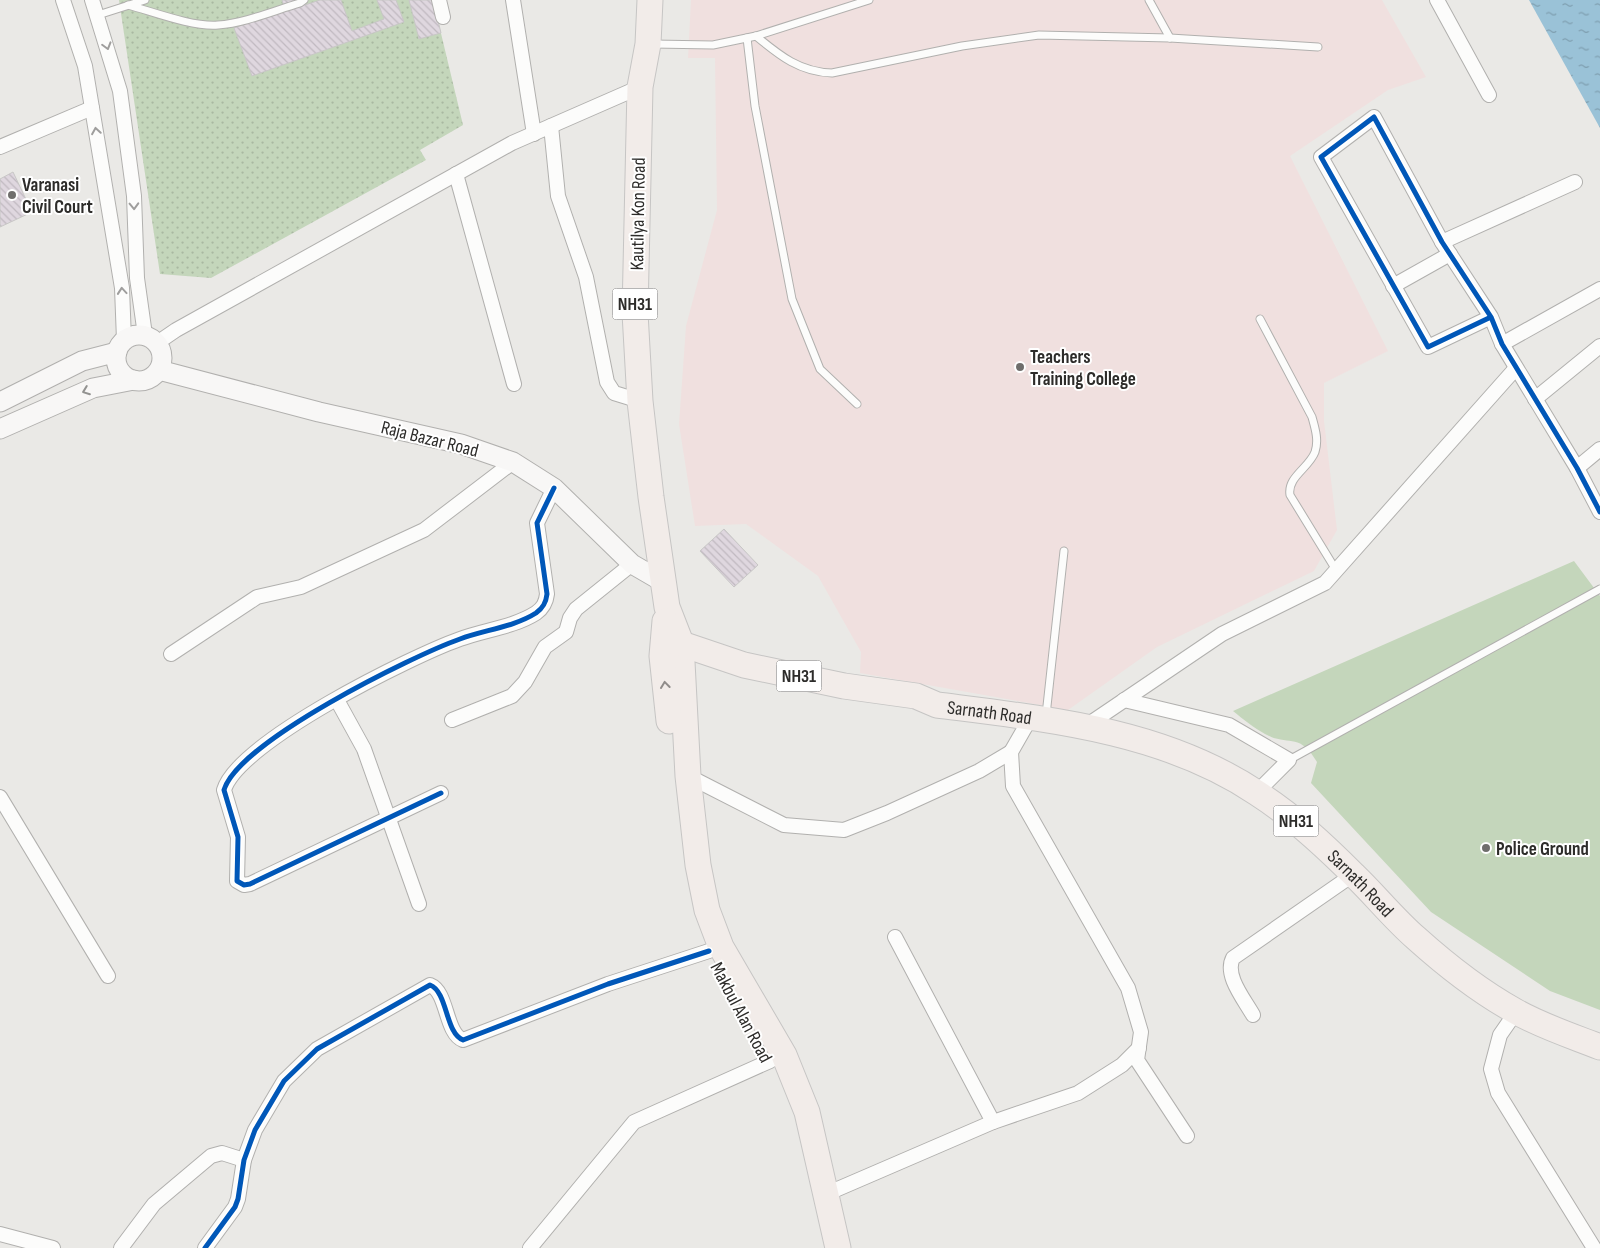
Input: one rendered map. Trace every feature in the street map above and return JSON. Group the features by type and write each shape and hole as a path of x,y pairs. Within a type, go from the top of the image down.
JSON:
{"highway":[{"name":"Kautilya Kon Road","path":"650,0 648,44 640,87 635,313 640,401 650,497 664,582 672,649"},
{"name":"Sarnath Road","path":"672,649 844,686 916,696 937,705 1086,726 1176,752 1215,768 1257,792 1299,823 1354,874 1414,937 1463,977 1516,1012 1600,1046"},
{"name":"Makbul Alan Road","path":"672,649 698,865 707,910 721,947 784,1055 807,1112 838,1248"},
{"name":"Makbul Alan Road","path":"672,649 684,869 693,910 709,951 770,1061 789,1112 807,1175 822,1248"}],"street":[{"path":"63,0 85,66 122,288 121,346 118,366 127,377 134,380"},
{"path":"0,429 93,388 148,379 159,370 162,356 151,339 137,278 134,196 120,91 92,0"},
{"path":"439,0 443,17"},
{"path":"513,0 534,134"},
{"path":"1437,0 1489,96"},
{"path":"0,402 82,361 121,346 138,335 151,339 176,330 456,174 534,134 640,87"},
{"path":"0,147 92,108"},
{"path":"1490,317 1428,346 1321,157 1374,116 1446,248 1490,317 1502,344 1600,512"},
{"path":"551,126 558,196 586,277 606,382 614,392 640,401"},
{"path":"456,174 514,384"},
{"path":"1393,286 1446,248 1576,182"},
{"path":"1502,344 1600,290"},
{"path":"1535,399 1600,346"},
{"path":"1086,726 1222,634 1325,583 1516,368"},
{"name":"Raja Bazar Road","path":"159,370 319,412 461,444 513,462 554,488 632,564 664,582"},
{"path":"1576,468 1600,449"},
{"path":"171,654 256,597 301,587 424,530 513,462"},
{"path":"441,792 250,884 244,885 238,881 238,837 225,798 226,784 253,754 273,738 370,681 428,652 461,638 525,618 542,608 546,603 547,594 537,523 554,488"},
{"path":"452,720 503,700 517,692 545,647 566,632 572,613 632,564"},
{"path":"337,700 360,742 390,817 419,904"},
{"path":"1124,700 1229,725 1289,760 1257,792"},
{"path":"688,776 784,825 844,830 962,779 1011,752 1038,718"},
{"path":"1011,752 1013,786 1128,988 1142,1032 1137,1060 1187,1136"},
{"path":"0,797 108,976"},
{"path":"1253,1014 1230,973 1230,964 1233,958 1354,874"},
{"path":"895,937 993,1122"},
{"path":"205,1248 235,1207 244,1160 265,1111 284,1081 302,1061 317,1049 430,985 435,988 455,1034 463,1040 608,984 709,951"},
{"path":"1516,1012 1500,1035 1491,1069 1498,1093 1594,1248"},
{"path":"826,1194 993,1122 1078,1093 1122,1065 1139,1048"},
{"path":"530,1248 634,1122 770,1061"},
{"path":"121,1248 165,1192 211,1156 222,1153 244,1160"},
{"path":"0,1234 53,1248"}],"lane":[{"path":"98,15 144,0"},
{"path":"128,5 195,23 218,26 244,20 300,3 304,0"},
{"path":"648,44 713,46 756,36 869,0"},
{"path":"1149,0 1170,38"},
{"path":"756,36 781,57 799,67 816,72 832,73 962,46 1039,35 1170,38 1318,47"},
{"path":"747,38 755,106 792,299 820,369 857,404"},
{"path":"1260,319 1312,417 1317,438 1314,454 1290,486 1290,495 1336,570"},
{"path":"1038,718 1064,551"},
{"path":"1289,760 1600,589"}],"shaded area":[{"name":"Teachers Training College","path":"691,0 1382,0 1426,77 1388,90 1290,156 1388,351 1324,383 1324,421 1337,530 1314,571 1157,647 1068,710 860,673 861,652 818,576 746,524 695,526 679,424 686,326 717,210 715,58 688,58"}],"green space":[{"path":"119,0 433,0 463,125 420,150 426,160 211,278 160,274"},
{"name":"Police Ground","path":"1574,561 1600,596 1600,1010 1550,991 1431,912 1311,783 1317,762 1311,752 1299,743 1273,738 1265,734 1233,711"}],"water":[{"path":"1529,0 1600,0 1600,128"}],"building":[{"path":"282,0 303,0 305,5 320,0 341,0 352,31 384,19 377,0 396,0 404,22 252,76 234,28 285,10"},
{"path":"409,0 433,0 441,33 419,39"},
{"name":"Varanasi Civil Court","path":"13,172 32,212 0,227 0,179"},
{"path":"724,529 758,565 734,587 700,551"}],"cycle path":[{"path":"1491,317 1428,347 1321,157 1374,117 1442,242 1491,317 1502,344 1577,468 1600,512"},
{"path":"441,793 250,884 244,885 237,881 238,837 224,790 236,770 260,749 292,726 368,682 437,648 469,636 518,622 538,611 545,603 547,594 537,523 554,488"},
{"path":"205,1248 235,1207 244,1160 255,1130 284,1081 317,1049 430,985 436,989 453,1029 457,1036 463,1040 608,984 709,951"}],"place":[{"name":"Varanasi Civil Court","path":"12,195"},
{"name":"Teachers Training College","path":"1020,367"},
{"name":"Police Ground","path":"1486,848"}]}
